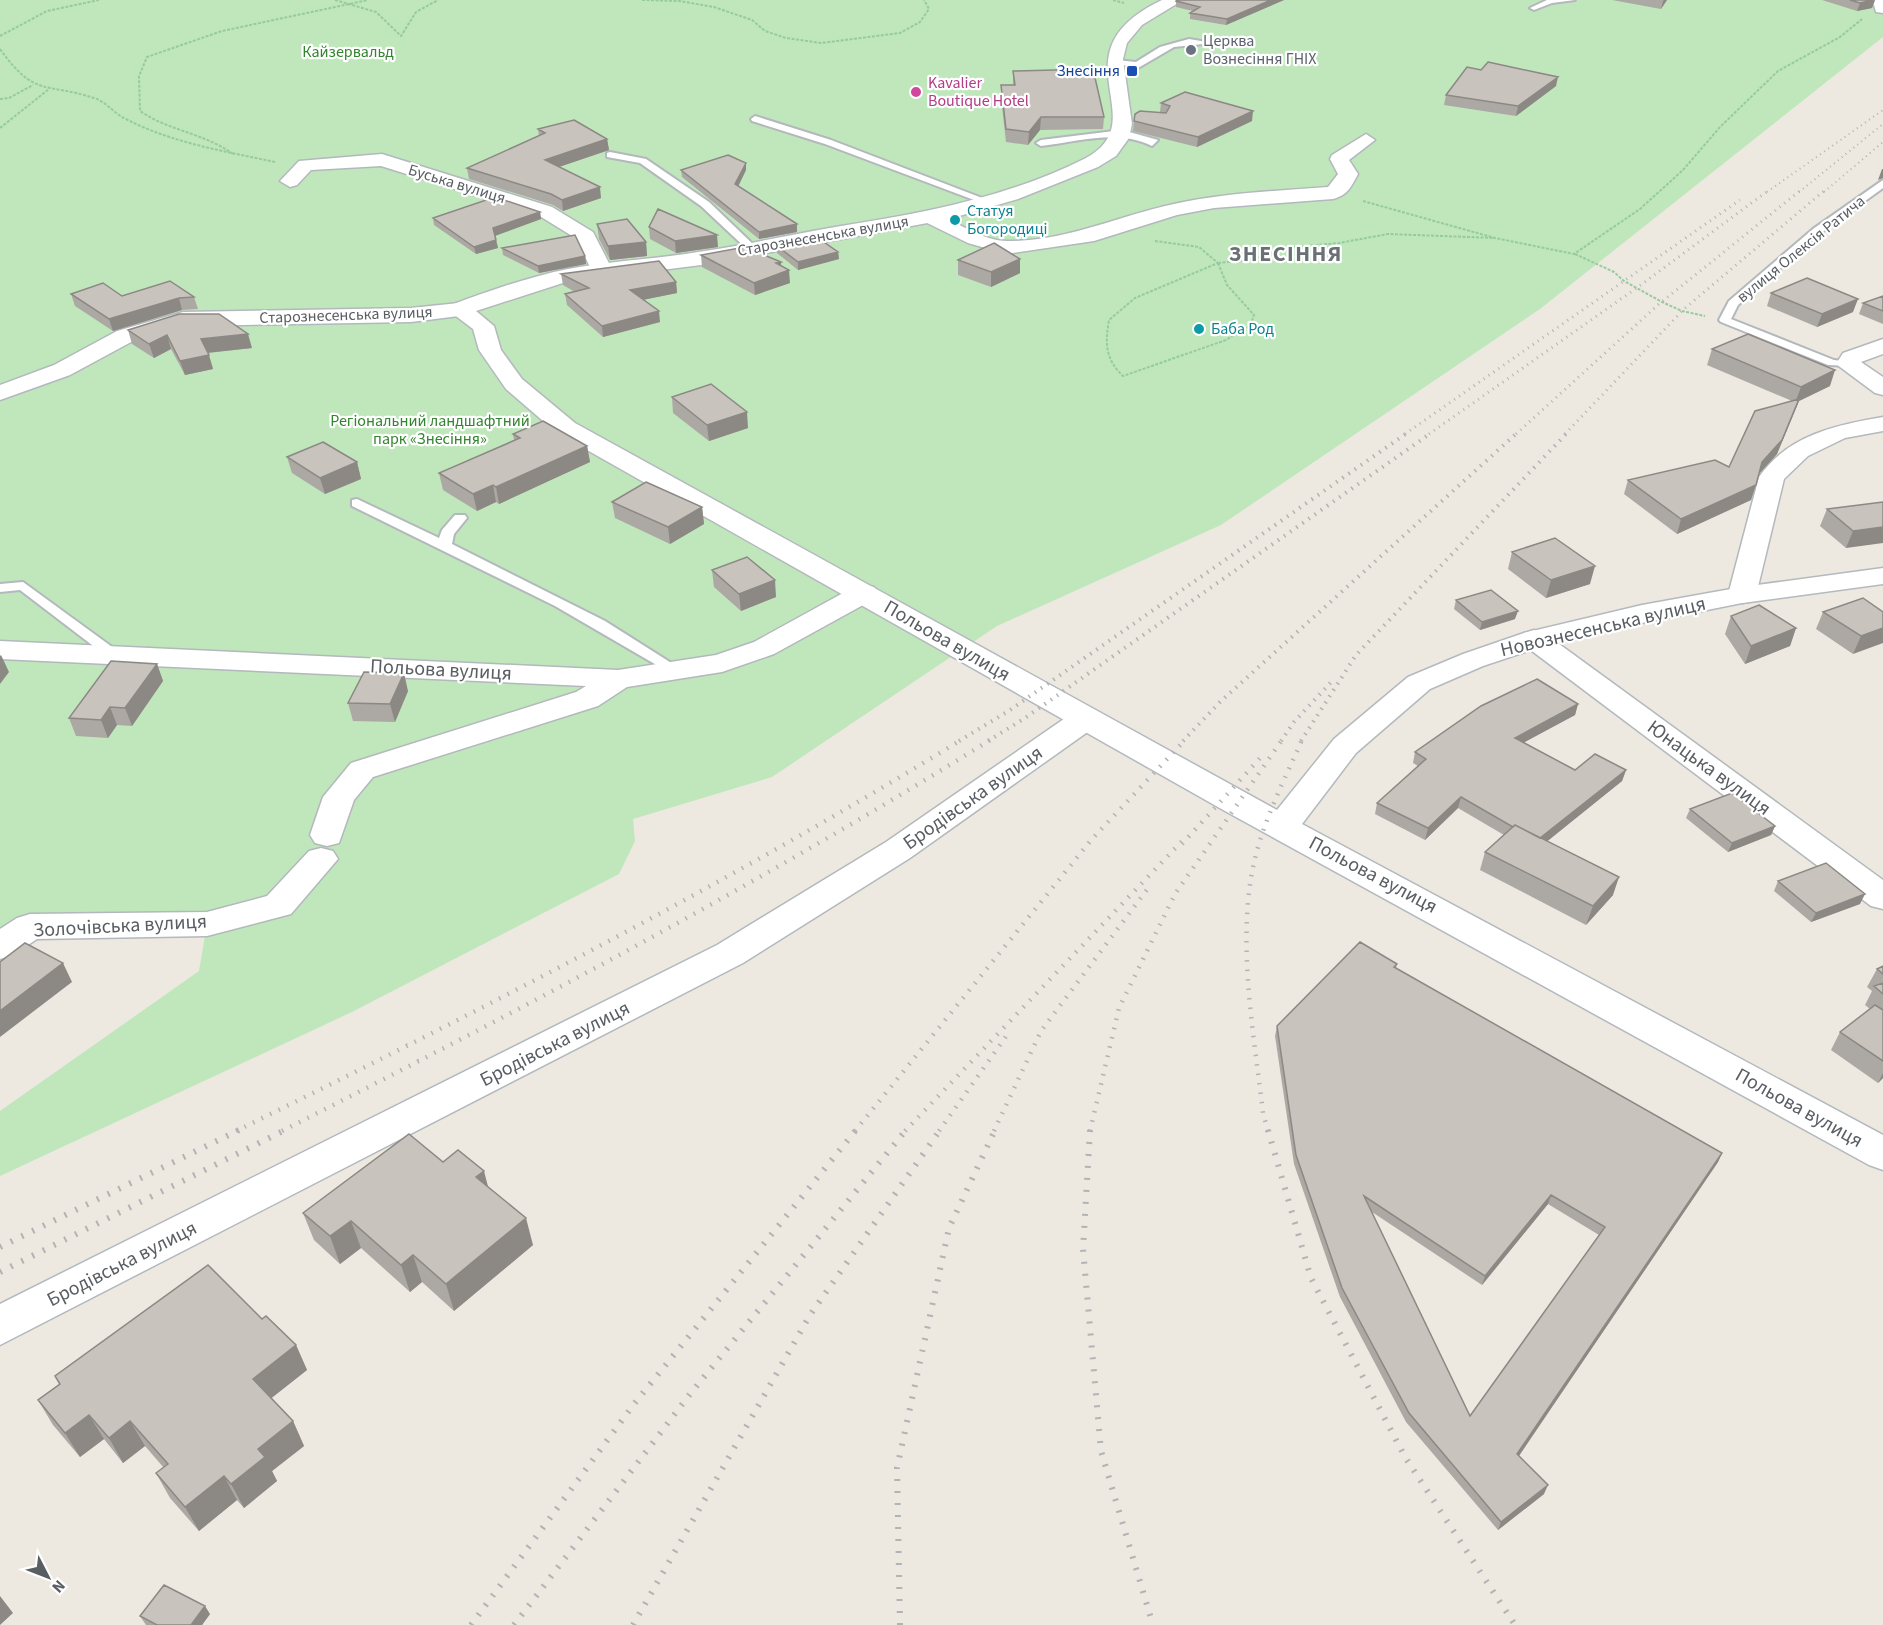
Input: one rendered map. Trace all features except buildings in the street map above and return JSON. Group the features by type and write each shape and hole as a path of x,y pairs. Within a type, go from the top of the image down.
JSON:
{"street":[{"path":"1127,121 1116,63 1119,44 1131,26 1153,10 1175,0"},
{"name":"Старознесенська вулиця","path":"0,393 62,370 125,336 183,320 411,315 459,310 506,293 566,276 753,249 930,217 985,201 1108,154 1127,121"},
{"path":"930,217 975,239 1005,248 1085,237 1173,210 1214,202 1333,193 1341,188 1348,174 1339,159 1366,140"},
{"name":"Буська вулиця","path":"306,165 382,160 545,211 586,236 602,271"},
{"path":"290,181 306,165"},
{"path":"459,310 483,326 506,293"},
{"name":"Польова вулиця","path":"483,326 490,350 514,384 566,428 864,593 1085,719 1883,1154"},
{"path":"1883,346 1850,361 1883,388"},
{"path":"1742,595 1772,477 1799,451 1838,432 1883,424"},
{"name":"Новознесенська вулиця","path":"1282,826 1345,746 1419,683 1473,660 1534,639 1642,614 1742,595 1881,578"},
{"name":"Польова вулиця","path":"0,650 618,679 722,663 764,648 864,593"},
{"name":"Юнацька вулиця","path":"1534,639 1883,897"},
{"name":"Золочівська вулиця","path":"0,946 30,927 207,924 279,905 324,847 339,797 362,770 587,699 618,679"},
{"name":"Бродівська вулиця","path":"0,1326 730,954 898,850 1085,719"}],"lane":[{"path":"1534,8 1551,1 1571,0"},
{"path":"1116,63 1138,65 1155,51 1186,40 1209,43"},
{"path":"755,119 828,142 985,201"},
{"path":"1041,142 1127,121 1153,140 1152,143"},
{"path":"610,155 643,161 705,204 753,249"},
{"name":"вулиця Олексія Ратича","path":"1725,320 1733,303 1817,231 1883,183"},
{"path":"1725,320 1832,363 1850,361"},
{"path":"357,503 445,544 589,617 633,641 677,671"},
{"path":"445,544 447,532 460,518"},
{"path":"0,588 23,586 114,655"}],"path":[{"path":"0,36 25,18 61,5 99,0"},
{"path":"335,0 376,12 401,36 416,12 438,0"},
{"path":"233,154 215,141 157,123 140,111 139,76 147,57 183,42 249,22 352,5 368,0"},
{"path":"642,0 679,0 714,7 752,20 765,31 786,38 821,43 900,33 920,22 929,9 924,0"},
{"path":"1574,254 1640,209 1683,170 1720,127 1778,71 1839,37 1878,5"},
{"path":"0,49 12,66 33,85 96,98 123,118 188,144 266,161 306,165"},
{"path":"0,99 9,98 33,85"},
{"path":"0,128 50,88"},
{"path":"1333,193 1495,238 1574,254 1614,272 1624,281 1682,311 1725,320"},
{"path":"1218,263 1227,285 1254,315 1250,326 1226,340 1123,376 1111,366 1106,345 1109,320 1135,298 1218,263 1248,260 1294,247 1339,243 1388,234 1495,238"}],"green space":[{"name":"Регіональний ландшафтний парк «Знесіння»","path":"0,0 1883,0 1883,37 1540,309 1221,525 997,626 772,777 633,819 635,841 619,874 352,1012 0,1176 0,1111 199,971 207,924 0,941"}],"railway":[{"path":"1767,192 1883,110"},
{"path":"1799,192 1883,124"},
{"path":"1824,192 1883,142"},
{"path":"1429,434 1638,287 1769,190"},
{"path":"1516,434 1659,304 1801,190"},
{"path":"1565,434 1684,309 1825,190"},
{"path":"1405,434 1740,200"},
{"path":"959,741 1010,710 1407,433"},
{"path":"988,741 1025,718 1431,433"},
{"path":"1183,741 1220,702 1517,433"},
{"path":"1301,741 1356,655 1567,433"},
{"path":"1281,741 1294,722 1334,679"},
{"path":"236,1131 512,992 694,895 784,845 961,740"},
{"path":"282,1131 462,1039 729,894 904,793 990,740"},
{"path":"855,1131 1092,839 1185,740"},
{"path":"1090,1131 1119,1008 1175,894 1282,740"},
{"path":"1268,1131 1263,1113 1249,992 1248,901 1252,872 1261,838 1273,804 1302,740"},
{"path":"1182,844 1261,757"},
{"path":"905,1131 1186,837"},
{"path":"994,1131 1041,1031 1149,887"},
{"path":"939,1131 1007,1035"},
{"path":"0,1247 239,1130"},
{"path":"0,1272 285,1130"},
{"path":"471,1625 634,1404 856,1130"},
{"path":"514,1625 690,1394 906,1130"},
{"path":"633,1625 810,1315 940,1130"},
{"path":"900,1625 897,1468 949,1228 995,1130"},
{"path":"1090,1130 1083,1249 1101,1451 1153,1625"},
{"path":"1268,1130 1311,1278 1405,1457 1515,1625"}],"place":[{"name":"Церква Вознесіння ГНІХ","path":"1191,50"},
{"name":"Знесіння","path":"1132,71"},
{"name":"Kavalier Boutique Hotel","path":"916,92"},
{"name":"Статуя Богородиці","path":"955,220"},
{"name":"Баба Род","path":"1199,329"}],"district":[{"name":"ЗНЕСІННЯ","path":"1286,254"}],"park label":[{"name":"Кайзервальд","path":"348,52"}]}
